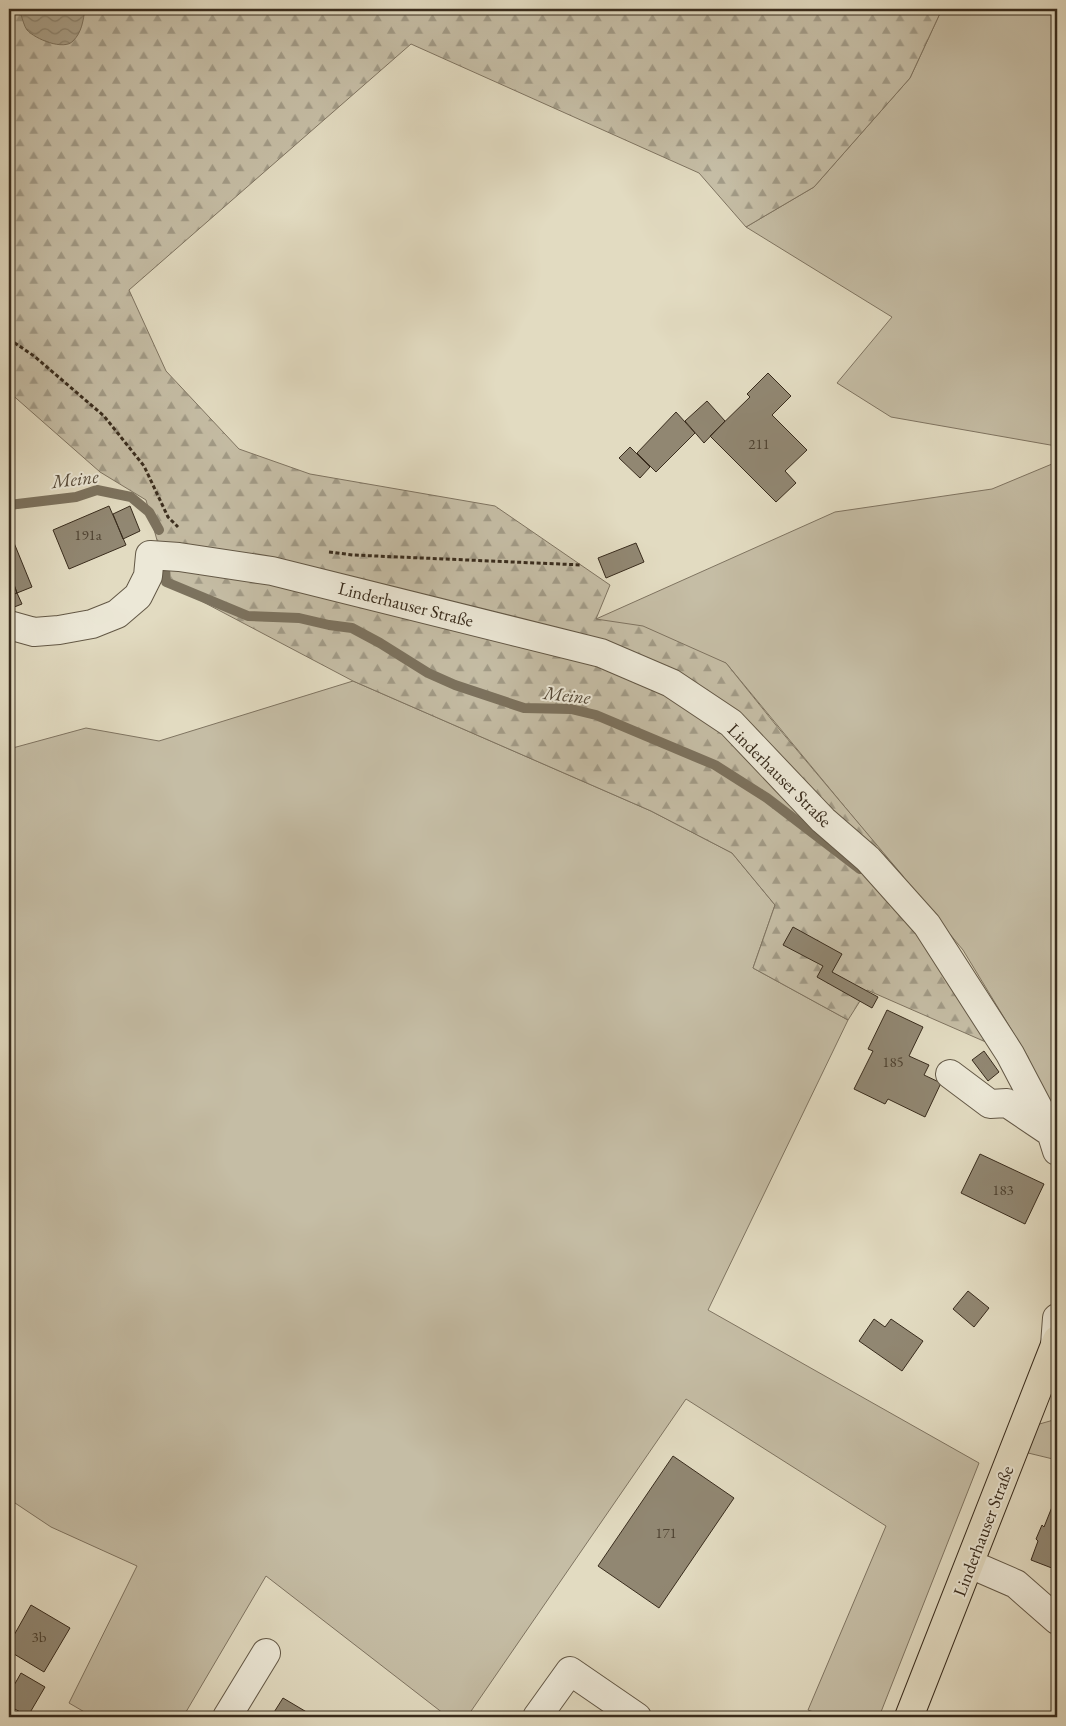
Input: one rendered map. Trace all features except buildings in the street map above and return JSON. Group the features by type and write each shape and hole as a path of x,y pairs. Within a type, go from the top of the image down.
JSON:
{"main road":[{"name":"Linderhauser Straße","path":"909,1717 1056,1342"}],"street":[{"name":"Linderhauser Straße","path":"9,624 34,632 51,631 92,624 118,614 138,596 148,576 150,555 179,557 272,571 601,653 671,683 731,723 823,820 868,859 927,925 1010,1054 1054,1141"},
{"path":"950,1074 990,1104 1001,1092 1054,1141"},
{"name":"Linderhauser Straße","path":"1056,1342 1057,1318"},
{"path":"970,1564 1016,1584 1057,1620"},
{"path":"227,1717 266,1653"},
{"path":"537,1717 570,1670 637,1717"}],"path":[{"path":"9,339 34,356 104,416 144,466 168,517 180,530"},
{"path":"325,551 353,555 582,565"}],"green space":[{"path":"9,9 942,9 910,78 814,187 746,227 699,173 411,44 129,290 166,371 239,449 310,474 495,506 610,585 596,619 643,626 726,663 903,876 914,927 988,1043 867,990 848,1020 753,968 775,905 732,853 651,811 353,681 169,584 146,500 100,472 9,392"},
{"path":"942,9 1057,9 1056,446 891,417 837,383 892,317 746,227 814,187 910,78"},
{"path":"1052,464 1057,465 1057,1128 1028,1057 963,950 726,663 596,619 835,512 992,489"},
{"path":"353,681 651,811 732,853 775,905 753,968 848,1020 708,1310 979,1463 879,1717 827,1717 808,1710 886,1526 686,1399 467,1717 448,1717 266,1576 183,1717 93,1717 69,1703 137,1566 51,1527 9,1499 9,749 86,728 159,741"},
{"path":"1057,1419 1057,1460 1024,1452 1036,1425"}],"water":[{"path":"25,9 85,9 82,26 78,34 69,44 63,45 50,43 36,37 27,30 21,15"}],"waterway":[{"name":"Meine","path":"9,505 76,497 97,490 131,497 149,512 159,530"},
{"name":"Meine","path":"165,568 166,582 248,616 299,618 352,628 428,673 455,685 524,708 571,709 596,715 715,765 767,798 860,869"}]}
